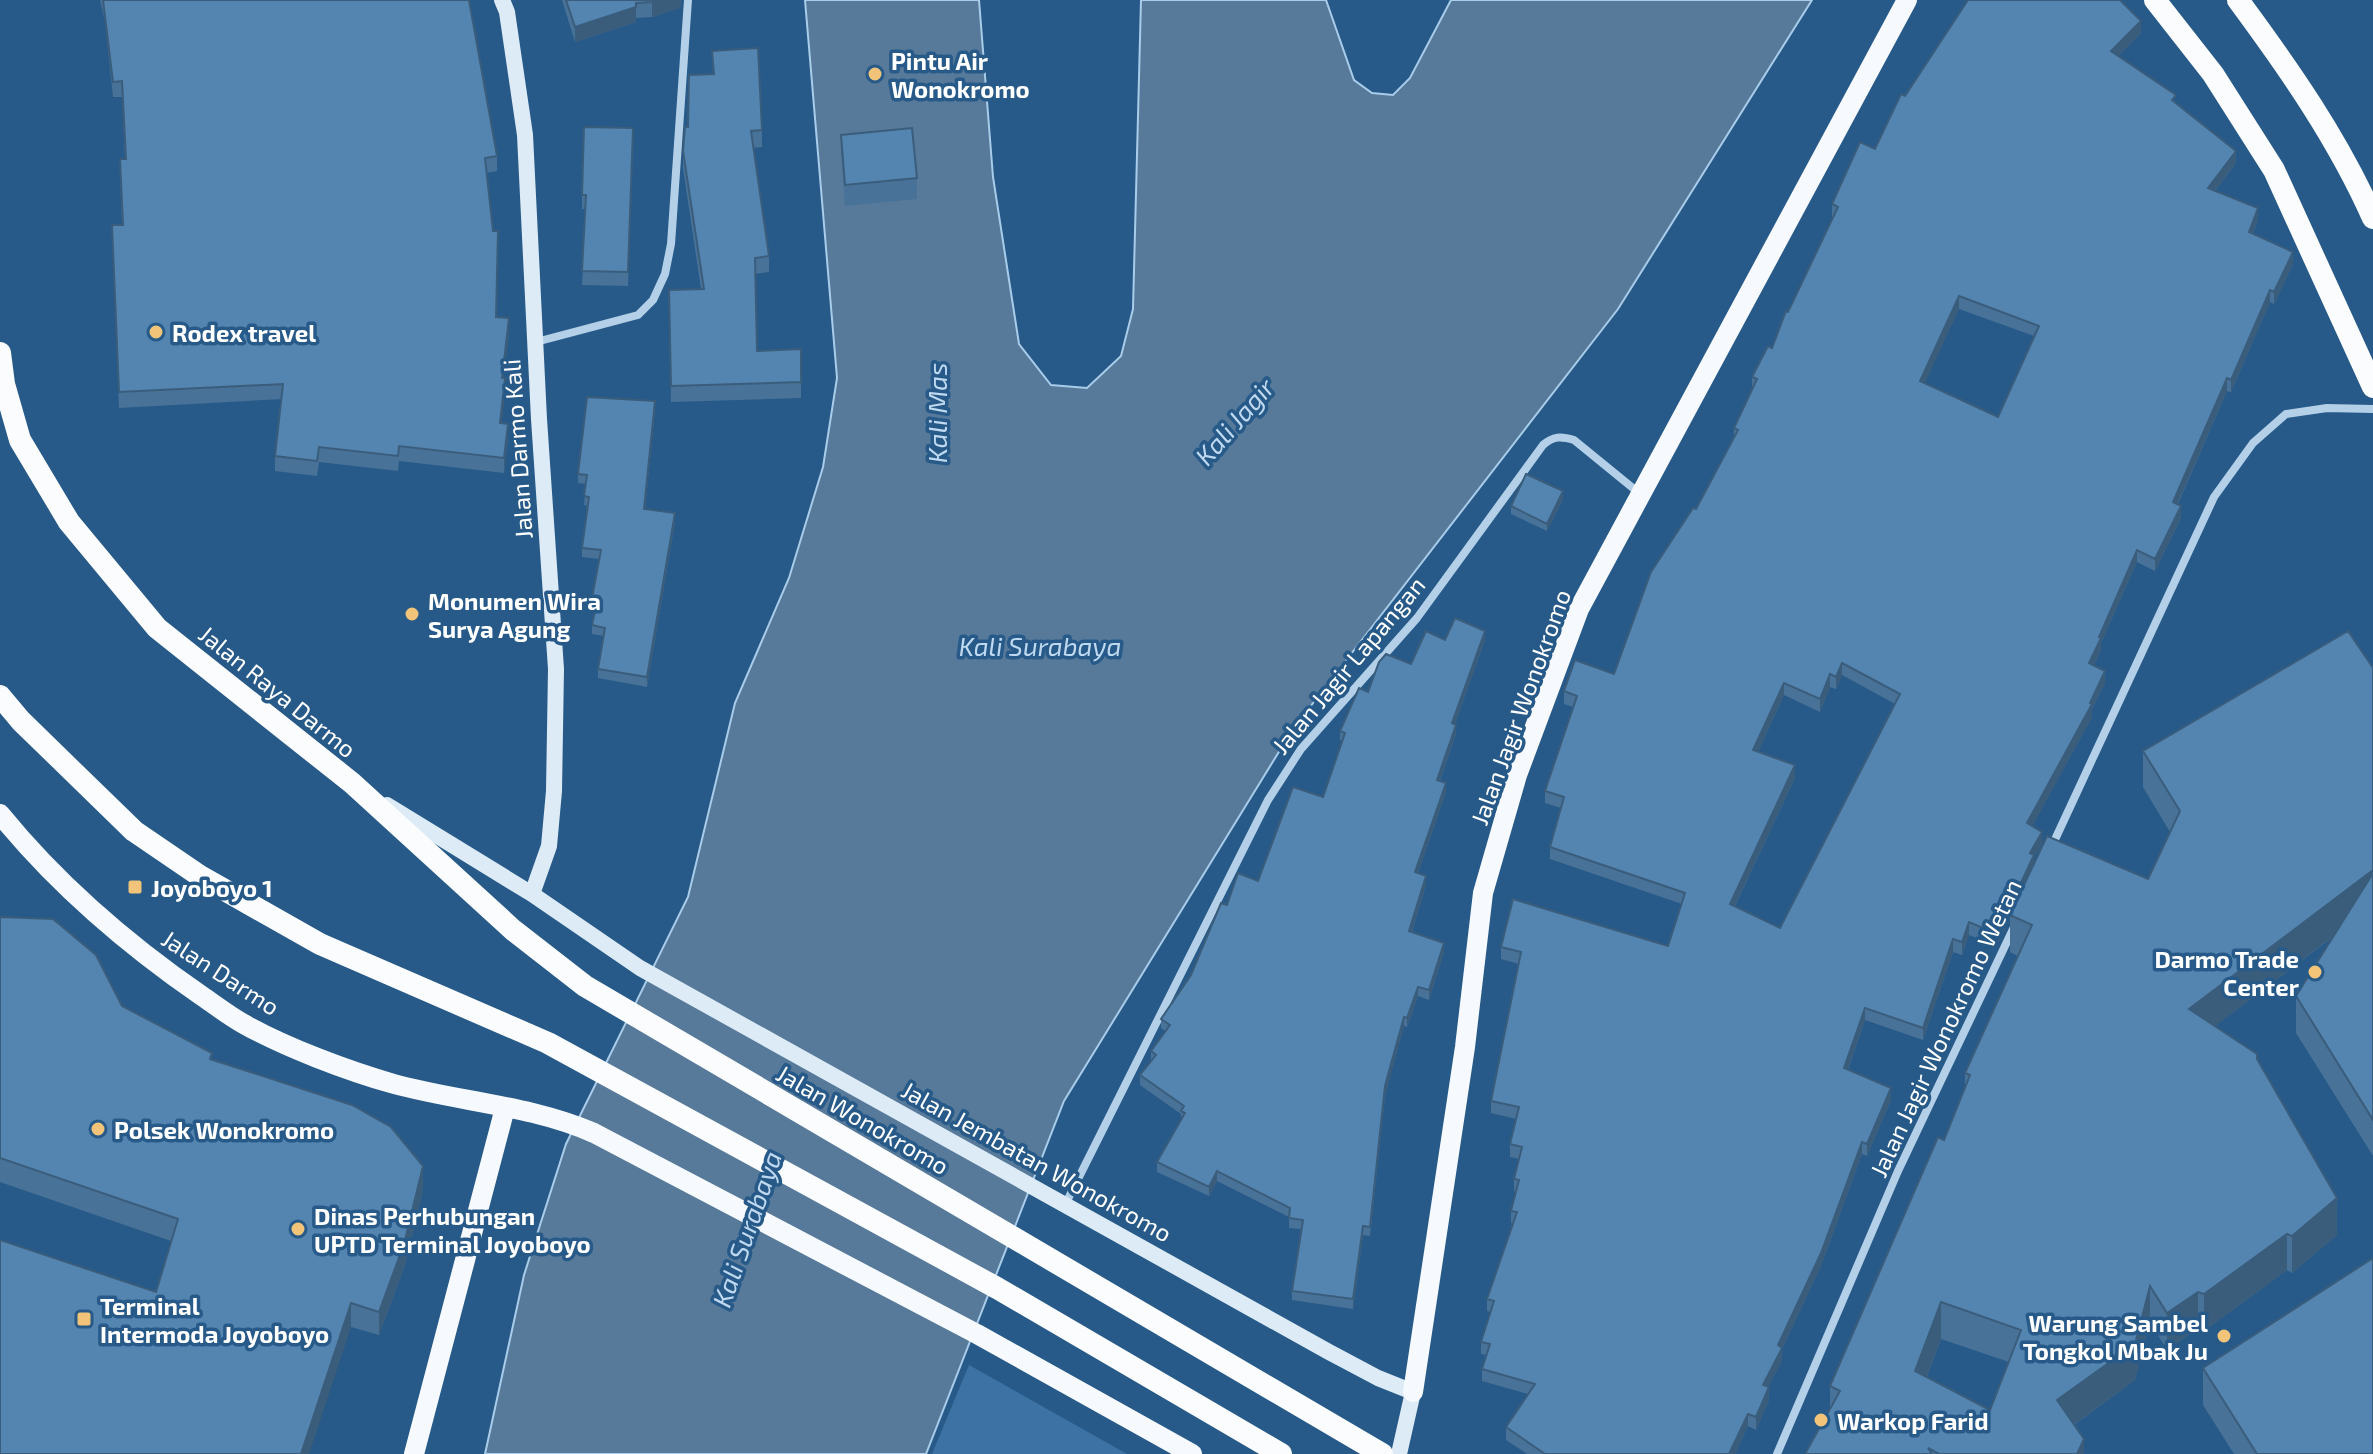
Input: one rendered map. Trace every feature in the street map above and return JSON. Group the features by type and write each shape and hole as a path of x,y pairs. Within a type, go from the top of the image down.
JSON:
{"highway":[{"path":"2155,0 2213,74 2274,170 2373,387"},
{"path":"2238,0 2331,135 2373,218"},
{"name":"Jalan Raya Darmo","path":"0,353 4,384 20,440 69,522 157,628 352,783"},
{"path":"0,696 21,721 134,831 200,876 320,944 548,1043 997,1288 1281,1454"},
{"name":"Jalan Wonokromo","path":"352,783 513,930 585,986 1382,1454"}],"main road":[{"name":"Jalan Darmo Kali","path":"502,0 507,12 525,135 556,669 554,791 549,846 532,894"},
{"name":"Jalan Jagir Wonokromo","path":"1399,1454 1413,1392 1465,1047 1483,893 1517,775 1579,609 1907,0"},
{"name":"Jalan Raya Darmo","path":"352,783 532,894 640,968"},
{"name":"Jalan Darmo","path":"0,814 18,837 89,906 159,966 243,1023 331,1063 394,1084 505,1108"},
{"name":"Jalan Jembatan Wonokromo","path":"640,968 1329,1352 1378,1378 1413,1392"},
{"path":"414,1454 505,1108 540,1114 594,1133 977,1334 1192,1454"}],"street":[{"path":"535,343 638,315 653,300 665,274 671,244 688,0"},
{"path":"2049,854 2214,497 2253,443 2286,414 2327,408 2373,409"},
{"name":"Jalan Jagir Lapangan","path":"1066,1203 1268,800 1301,749 1417,618 1543,445 1550,438 1574,440 1640,494"},
{"name":"Jalan Jagir Wonokromo Wetan","path":"1777,1454 1898,1171 2021,911"}],"shaded area":[{"path":"969,1365 1127,1454 932,1454"}],"water":[{"name":"Kali Surabaya","path":"805,0 979,0 993,177 1019,344 1051,385 1087,388 1121,356 1133,309 1141,0 1326,0 1354,80 1372,93 1393,95 1410,78 1451,0 1812,0 1618,309 1293,729 1064,1101 926,1454 485,1454 524,1275 566,1144 688,897 735,703 789,578 823,467 837,378"}],"building":[{"path":"103,0 469,0 497,156 485,158 493,231 498,231 496,317 509,318 500,423 508,424 504,458 399,446 398,456 319,447 317,461 275,456 283,384 119,392 112,225 123,225 120,159 126,159 122,81 113,82"},
{"path":"566,0 657,0 636,3 636,7 575,27"},
{"path":"1968,0 2120,0 2141,21 2111,51 2176,95 2172,100 2236,151 2208,188 2258,208 2249,232 2293,252 2274,292 2270,290 2231,380 2227,378 2173,502 2181,506 2155,559 2137,550 2099,637 2089,663 2105,671 2092,704 2027,823 2042,832 2030,853 2034,855 1997,934 1969,922 1962,942 1953,939 1923,1028 1865,1008 1844,1068 1891,1088 1867,1144 1862,1142 1821,1253 1778,1345 1782,1348 1763,1385 1769,1387 1756,1417 1748,1414 1729,1454 1545,1454 1506,1427 1535,1384 1482,1369 1490,1344 1481,1342 1494,1301 1487,1299 1517,1212 1511,1211 1519,1180 1514,1179 1522,1147 1510,1144 1519,1107 1491,1101 1521,952 1501,947 1513,899 1668,946 1685,893 1550,847 1564,797 1545,791 1577,696 1564,691 1575,660 1614,674 1651,572 1693,508 1696,509 1738,430 1734,428 1757,379 1752,377 1768,346 1772,348 1786,311 1838,207 1832,204 1860,142 1875,149 1901,94 1905,96","holes":["1959,296 2039,326 1998,417 1920,381","1842,663 1900,694 1780,928 1730,904 1795,765 1753,750 1784,683 1820,699 1830,674 1836,677"]},
{"path":"758,48 762,130 751,131 769,256 755,258 757,351 801,349 801,382 671,386 669,290 704,289 683,151 685,127 688,127 689,75 714,74 712,51"},
{"path":"584,127 633,128 628,272 582,271 586,195 582,195"},
{"path":"912,128 917,178 845,185 841,135"},
{"path":"587,397 655,401 644,509 675,513 647,677 598,669 605,628 592,625 598,599 592,598 601,550 582,548 589,497 584,496 587,475 578,474"},
{"path":"1526,474 1563,491 1547,524 1511,506"},
{"path":"1455,618 1485,631 1452,723 1456,725 1437,780 1446,783 1415,872 1426,876 1409,931 1444,943 1429,990 1418,987 1407,1018 1404,1017 1385,1086 1370,1227 1363,1226 1353,1299 1292,1291 1303,1220 1289,1218 1290,1208 1217,1171 1209,1187 1157,1162 1185,1113 1181,1111 1184,1106 1140,1075 1156,1055 1151,1051 1170,1025 1161,1019 1191,975 1221,903 1227,905 1238,873 1258,881 1293,787 1323,797 1345,733 1340,731 1359,688 1368,692 1379,662 1386,654 1411,664 1426,631 1445,640"},
{"path":"2348,631 2373,668 2373,870 2189,1009 2257,1054 2257,1059 2337,1198 2292,1236 2287,1234 2204,1294 2198,1292 2167,1313 2150,1286 2135,1344 2057,1400 2084,1439 2077,1454 1939,1454 1928,1448 1932,1454 1805,1454 1840,1391 1830,1386 1938,1137 1944,1140 1970,1075 1965,1073 2032,925 2010,915 2047,836 2148,879 2180,811 2143,751","holes":["1941,1302 2021,1330 1990,1410 1915,1371"]},
{"path":"2373,873 2373,1120 2296,996"},
{"path":"0,917 53,919 96,955 122,1006 212,1053 210,1059 352,1105 391,1127 423,1166 404,1244 379,1312 351,1303 301,1454 0,1454 0,1240 156,1292 178,1219 0,1158"},
{"path":"2373,1258 2373,1454 2257,1454 2203,1368"}],"place":[{"name":"Pintu Air Wonokromo","path":"875,74"},
{"name":"Rodex travel","path":"156,332"},
{"name":"Monumen Wira Surya Agung","path":"412,614"},
{"name":"Joyoboyo 1","path":"135,887"},
{"name":"Darmo Trade Center","path":"2315,972"},
{"name":"Polsek Wonokromo","path":"98,1129"},
{"name":"Dinas Perhubungan UPTD Terminal Joyoboyo","path":"298,1229"},
{"name":"Terminal Intermoda Joyoboyo","path":"84,1319"},
{"name":"Warung Sambel Tongkol Mbak Ju","path":"2224,1336"},
{"name":"Warkop Farid","path":"1821,1420"}],"water label":[{"name":"Kali Mas","path":"936,413"},
{"name":"Kali Jagir","path":"1234,421"}]}
